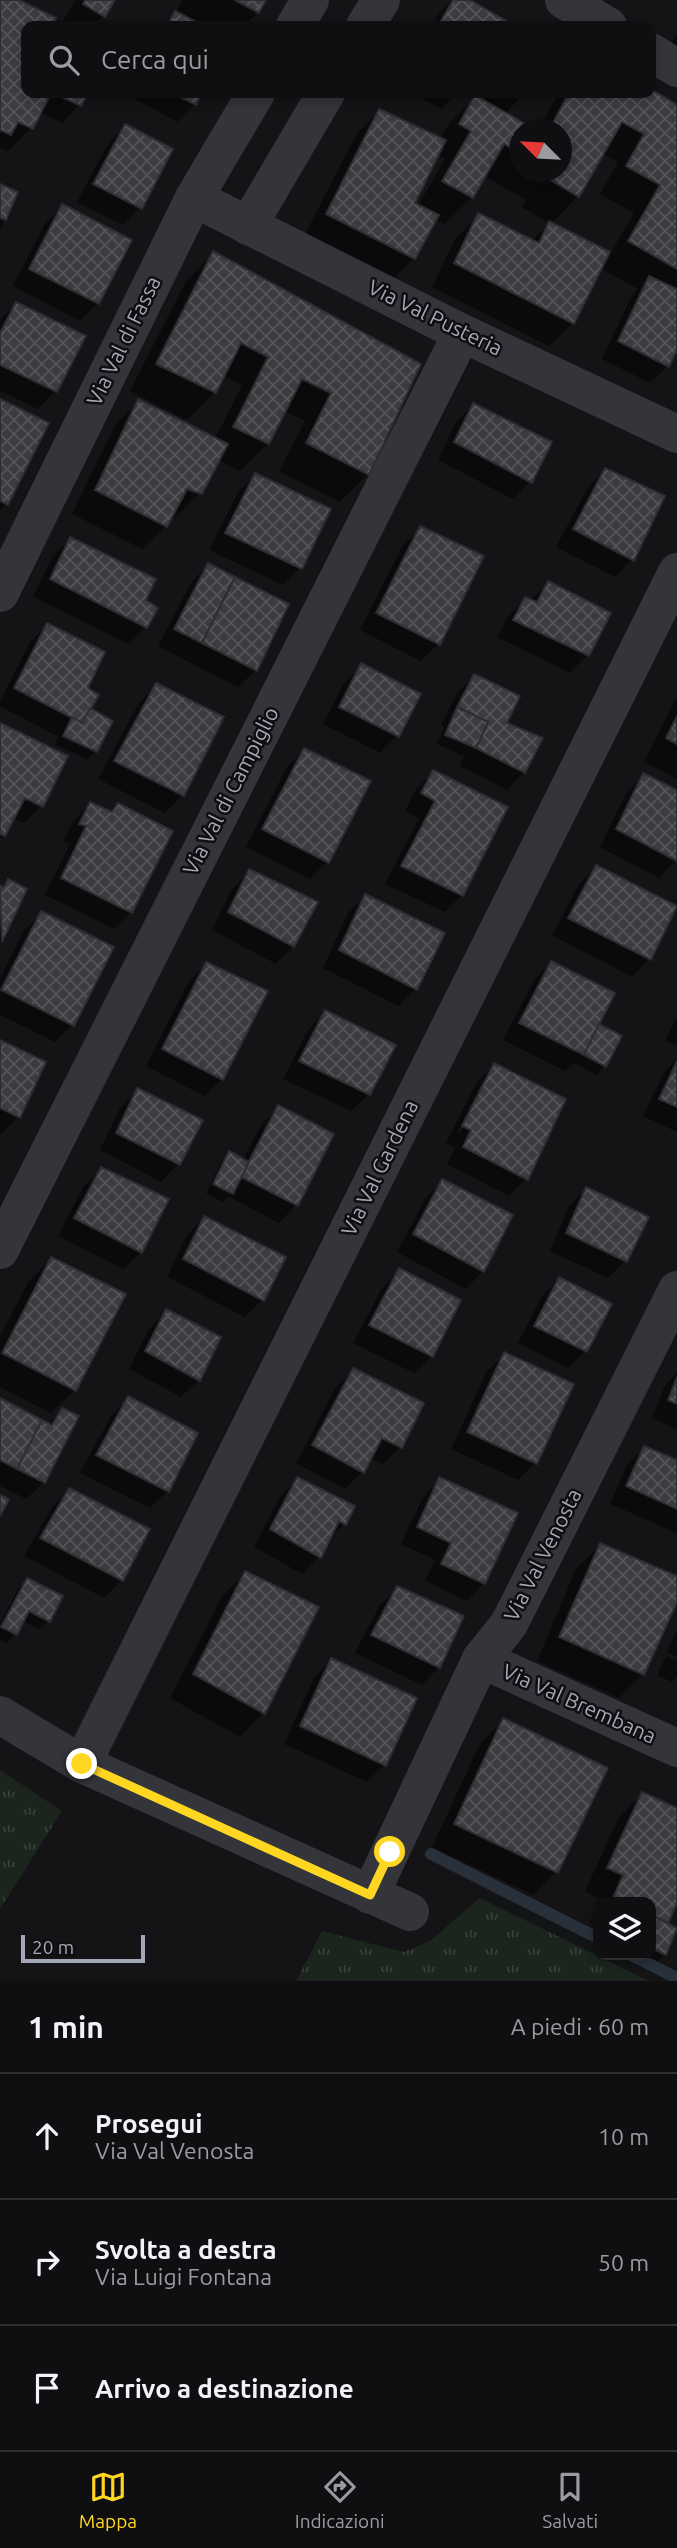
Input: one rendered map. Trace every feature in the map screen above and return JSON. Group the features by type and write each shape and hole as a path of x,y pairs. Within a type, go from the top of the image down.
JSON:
{"street":[{"path":"298,21 310,0"},
{"path":"369,21 381,0"},
{"path":"564,0 600,21"},
{"path":"656,55 677,68"},
{"name":"Via Val di Fassa","path":"0,593 194,198 253,98"},
{"path":"248,226 323,98"},
{"name":"Via Val Pusteria","path":"194,198 462,333 677,434"},
{"name":"Via Val di Campiglio","path":"0,1250 462,333"},
{"name":"Via Val Gardena","path":"82,1764 677,572"},
{"name":"Via Val Venosta","path":"370,1895 481,1659 509,1624 677,1290"},
{"name":"Via Val Brembana","path":"481,1659 677,1748"},
{"path":"0,1714 82,1764 410,1912"}],"green space":[{"path":"0,1770 62,1811 0,1909"},
{"path":"480,1898 593,1953 593,1960 606,1960 649,1981 296,1981 322,1931 404,1952 430,1941"}],"building":[{"path":"0,0 19,0 56,18 54,21 21,21 21,98 48,98 33,129 18,122 11,135 0,130"},
{"path":"85,0 115,0 105,17 83,4"},
{"path":"235,0 266,0 259,13"},
{"path":"453,0 470,0 506,21 441,21"},
{"path":"175,11 194,21 170,21"},
{"path":"656,92 677,105 677,269 628,241 660,185 626,166 644,134 622,122 579,197 554,182 572,182 572,119 555,119 566,98 656,98"},
{"path":"64,98 85,98 81,106"},
{"path":"182,98 200,98 196,105"},
{"path":"473,98 480,98 517,119 509,119 509,147 504,144 473,198 442,181 471,131 459,124"},
{"path":"379,109 446,140 415,203 439,215 415,259 326,214"},
{"path":"125,124 173,149 142,209 93,184"},
{"path":"0,184 18,192 6,220 0,218"},
{"path":"62,204 132,240 99,304 29,269"},
{"path":"478,213 539,243 549,221 610,252 574,324 454,263"},
{"path":"213,251 421,364 369,475 306,443 331,393 302,379 269,444 233,427 268,357 241,343 216,393 156,364"},
{"path":"649,276 677,289 677,350 669,367 618,341"},
{"path":"16,302 86,336 57,392 0,365 0,333"},
{"path":"0,399 49,423 8,505 0,501"},
{"path":"138,399 228,444 202,494 187,489 167,527 95,490"},
{"path":"473,403 552,442 532,483 454,442"},
{"path":"605,468 665,496 634,561 573,529"},
{"path":"255,473 331,509 302,569 225,533"},
{"path":"420,526 484,556 440,645 376,613"},
{"path":"70,537 156,579 146,600 158,608 147,628 50,579"},
{"path":"208,563 235,577 202,643 174,629"},
{"path":"235,577 289,604 257,671 202,643"},
{"path":"548,581 611,613 589,656 513,620 525,597 537,602"},
{"path":"47,623 105,652 88,688 99,695 82,723 14,688"},
{"path":"361,663 421,694 399,737 339,707"},
{"path":"474,674 520,696 507,723 543,738 525,773 476,748 488,722 457,707"},
{"path":"156,683 224,717 184,796 114,761"},
{"path":"457,707 488,722 476,748 445,735"},
{"path":"90,708 113,721 97,752 63,736 72,717 82,723"},
{"path":"677,716 677,744 666,738"},
{"path":"0,723 68,756 43,807 25,798 5,836 0,834"},
{"path":"304,748 371,781 329,863 262,829"},
{"path":"433,770 508,807 463,896 401,866 435,801 421,793"},
{"path":"643,773 677,790 677,861 616,829"},
{"path":"90,802 112,812 118,803 173,831 132,913 61,878 86,826 79,824"},
{"path":"596,865 677,906 651,960 568,918"},
{"path":"249,869 318,902 294,947 228,912"},
{"path":"8,879 27,889 2,942 0,885 4,888"},
{"path":"365,894 445,933 417,990 339,950"},
{"path":"41,911 114,947 74,1026 1,990"},
{"path":"551,961 615,993 584,1055 519,1023"},
{"path":"206,962 268,991 223,1080 162,1049"},
{"path":"325,1010 396,1045 370,1095 299,1061"},
{"path":"599,1024 622,1036 606,1067 584,1055"},
{"path":"0,1040 46,1062 20,1118 0,1108"},
{"path":"677,1061 677,1107 659,1099"},
{"path":"494,1063 566,1099 528,1180 463,1147 471,1130 462,1126"},
{"path":"137,1088 203,1120 180,1165 116,1133"},
{"path":"278,1105 334,1134 298,1206 241,1177"},
{"path":"229,1151 249,1162 233,1194 213,1184"},
{"path":"101,1167 169,1199 142,1253 74,1218"},
{"path":"442,1179 513,1215 484,1272 413,1234"},
{"path":"586,1187 649,1217 627,1262 566,1233"},
{"path":"204,1216 286,1257 264,1301 183,1259"},
{"path":"51,1257 126,1294 76,1391 2,1353"},
{"path":"399,1268 461,1300 433,1357 369,1325"},
{"path":"559,1277 612,1304 587,1352 534,1326"},
{"path":"166,1309 221,1337 200,1381 145,1351"},
{"path":"504,1352 574,1384 537,1464 467,1432"},
{"path":"353,1368 424,1403 402,1448 382,1438 364,1473 312,1445"},
{"path":"677,1377 677,1404 668,1400"},
{"path":"128,1396 198,1433 169,1492 96,1455"},
{"path":"0,1398 42,1420 17,1469 0,1460"},
{"path":"62,1408 79,1416 45,1483 17,1469 42,1420 52,1425"},
{"path":"644,1446 677,1460 677,1509 626,1486"},
{"path":"297,1477 355,1506 346,1525 339,1521 321,1558 270,1529"},
{"path":"439,1477 518,1513 485,1584 441,1564 451,1543 417,1527"},
{"path":"69,1488 150,1529 123,1581 40,1538"},
{"path":"0,1495 9,1499 0,1516"},
{"path":"600,1543 677,1576 677,1602 644,1675 559,1637"},
{"path":"245,1571 319,1607 265,1714 193,1674"},
{"path":"27,1578 63,1596 50,1622 29,1611 17,1635 1,1627"},
{"path":"397,1586 464,1616 440,1668 371,1635"},
{"path":"331,1658 417,1698 386,1766 300,1726"},
{"path":"503,1718 608,1768 558,1873 454,1824"},
{"path":"642,1792 677,1808 677,1903 668,1923 656,1917 656,1897 613,1897 623,1875 607,1868"},
{"path":"656,1918 677,1928 666,1955 656,1950"}],"waterway":[{"path":"431,1854 593,1935"},
{"path":"641,1960 677,1978"}],"route":[{"path":"82,1764 370,1895 390,1852"}]}
